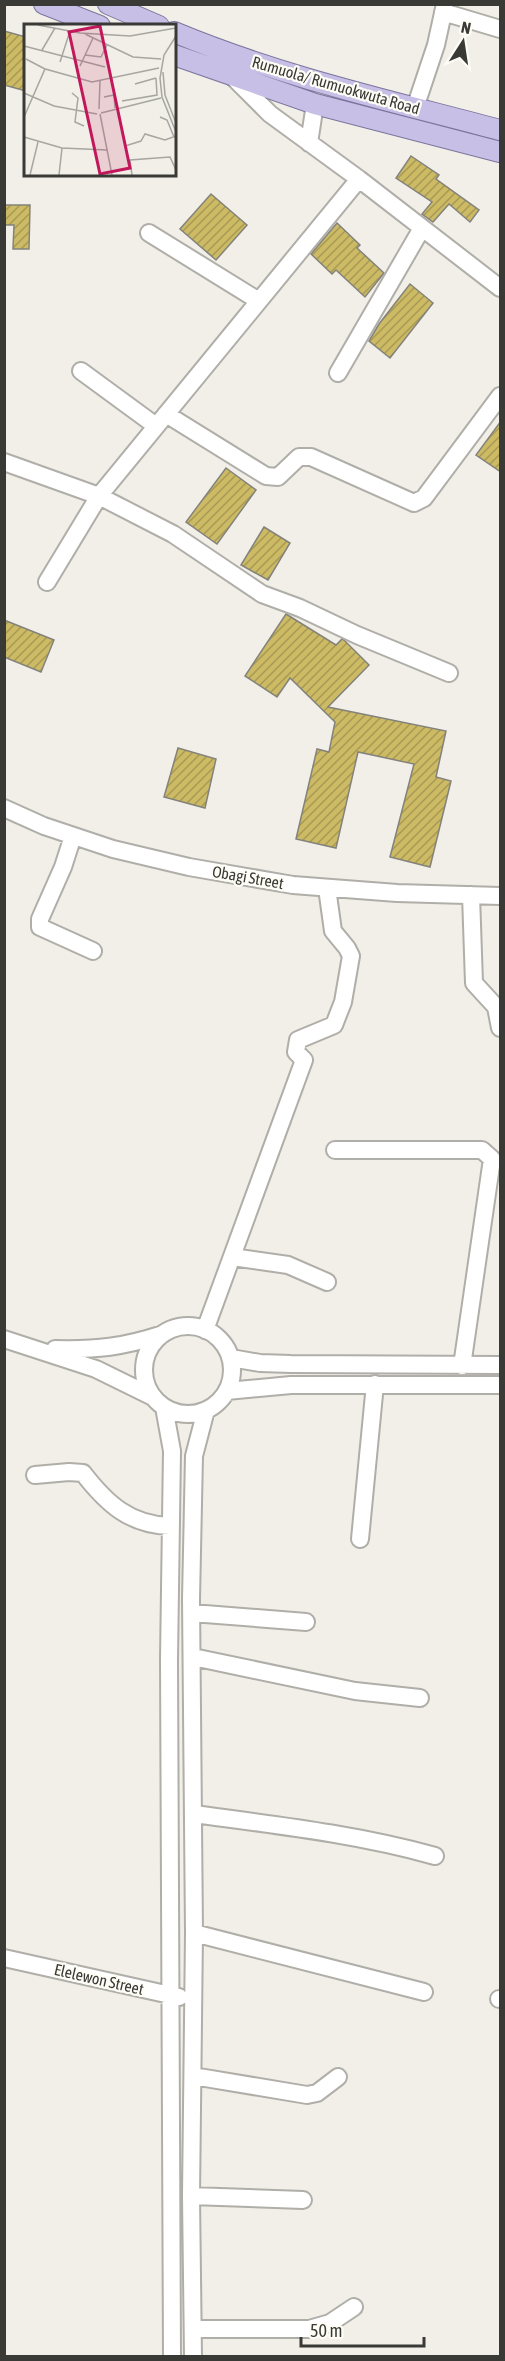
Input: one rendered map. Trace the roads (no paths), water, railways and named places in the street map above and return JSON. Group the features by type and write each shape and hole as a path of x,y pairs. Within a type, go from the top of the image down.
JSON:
{"main road":[{"path":"44,4 94,24"},
{"path":"108,4 154,24"},
{"name":"Rumuola/ Rumuokwuta Road","path":"176,33 219,51 309,79 501,130"},
{"name":"Rumuola/ Rumuokwuta Road","path":"176,57 315,104 501,152"}],"street":[{"path":"415,108 436,45 444,8 501,29"},
{"path":"231,75 270,114 501,288"},
{"path":"309,143 315,104"},
{"path":"47,582 99,496 359,179"},
{"path":"338,373 422,228"},
{"path":"149,233 259,301"},
{"path":"81,371 161,420 266,476 278,477 299,457 311,457 414,503 424,498 501,396"},
{"path":"4,462 99,496 173,534 262,594 300,608 357,635 449,673"},
{"name":"Obagi Street","path":"4,808 73,836 113,849 189,867 293,885 398,893 501,896"},
{"path":"73,836 63,867 40,919 40,927 93,951"},
{"path":"205,1330 304,1059 296,1052 298,1040 334,1025 343,1002 351,957 347,948 333,931 327,888"},
{"path":"471,895 474,983 496,1007 501,1028"},
{"path":"335,1150 482,1150 492,1159 462,1366"},
{"path":"232,1257 288,1265 327,1282"},
{"path":"4,1339 96,1369 184,1413 206,1410 219,1402 231,1380 231,1358 221,1341 205,1330 192,1326 177,1328 131,1344 98,1350 40,1349"},
{"path":"164,1334 154,1343 145,1362 146,1384 159,1402 172,1451 170,1526 172,2356"},
{"path":"231,1358 281,1364 501,1365"},
{"path":"360,1539 375,1384"},
{"path":"227,1391 291,1385 501,1385"},
{"path":"193,2356 191,2196 195,1934 192,1613 194,1456 206,1410"},
{"path":"35,1475 83,1473 110,1504 137,1521 154,1526 170,1526"},
{"path":"192,1613 306,1622"},
{"path":"193,1657 355,1691 420,1698"},
{"path":"194,1814 323,1831 385,1842 435,1856"},
{"path":"195,1934 424,1992"},
{"name":"Elelewon Street","path":"4,1958 193,2000"},
{"path":"194,2076 307,2095 317,2093 338,2077"},
{"path":"191,2196 303,2200"},
{"path":"193,2329 309,2329 330,2323 354,2307"}]}
